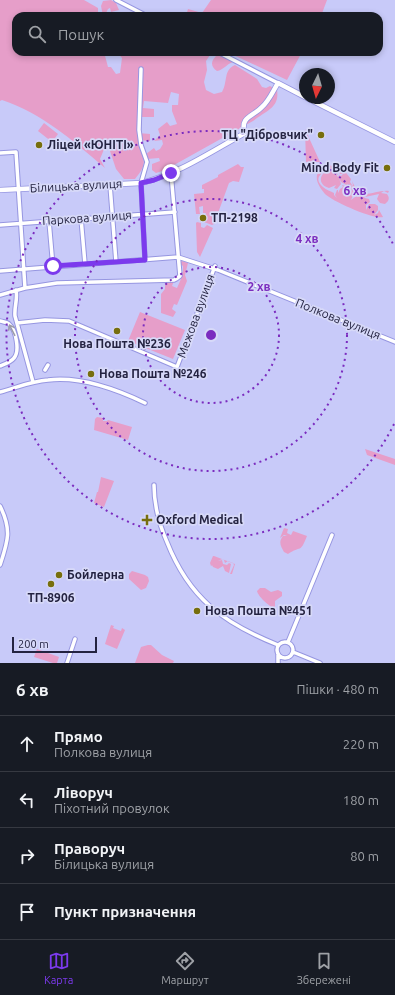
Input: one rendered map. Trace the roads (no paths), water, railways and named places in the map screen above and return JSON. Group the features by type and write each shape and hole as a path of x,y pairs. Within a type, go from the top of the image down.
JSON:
{"main road":[{"path":"278,83 299,94"},
{"name":"Білицька вулиця","path":"0,190 141,183 154,180 171,173 244,133 247,118 261,108 278,83"},
{"path":"318,104 395,142"}],"street":[{"path":"116,0 139,12"},
{"path":"226,56 278,83"},
{"path":"141,69 139,130 147,162 141,183 145,260"},
{"path":"0,153 16,152 25,288"},
{"path":"0,295 25,288 57,283 174,280 178,278 180,276 171,173"},
{"path":"110,185 116,262"},
{"name":"Паркова вулиця","path":"0,225 175,212"},
{"path":"81,218 85,264"},
{"path":"49,221 53,266"},
{"name":"Полкова вулиця","path":"0,271 178,257 214,267 395,342"},
{"name":"Межова вулиця","path":"17,323 45,320 69,321 177,367 214,267"},
{"path":"16,290 17,296 15,309 17,323 34,382"},
{"path":"0,321 6,322 12,327 18,346 15,357 0,366"},
{"path":"18,346 23,344"},
{"path":"45,370 48,365"},
{"path":"0,392 34,382 59,380 84,382 101,386 146,403"},
{"path":"154,485 156,507 162,530 175,560 189,583 204,600 230,622 251,634 278,645"},
{"path":"0,506 7,526 8,537 0,565"},
{"path":"288,642 332,535"},
{"path":"67,663 75,639"},
{"path":"278,645 282,642 288,642 292,645 293,652"},
{"path":"278,645 278,663"},
{"path":"284,663 293,652"},
{"path":"293,652 320,663"},
{"path":"278,655 284,658 288,657"}],"place":[{"name":"ТЦ \"Дібровчик\"","path":"321,135"},
{"name":"Ліцей «ЮНІТІ»","path":"39,145"},
{"name":"Mind Body Fit","path":"387,168"},
{"name":"ТП-2198","path":"203,218"},
{"name":"Нова Пошта №236","path":"117,331"},
{"name":"Нова Пошта №246","path":"91,374"},
{"name":"Oxford Medical","path":"147,520"},
{"name":"Бойлерна","path":"59,575"},
{"name":"ТП-8906","path":"51,584"},
{"name":"Нова Пошта №451","path":"197,611"}]}
